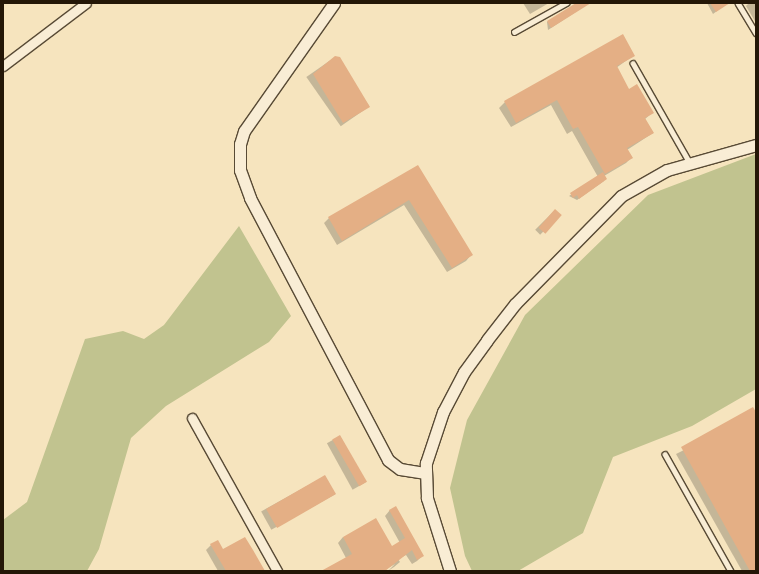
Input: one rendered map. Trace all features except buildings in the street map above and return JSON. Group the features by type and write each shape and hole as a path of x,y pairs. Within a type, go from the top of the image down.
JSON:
{"street":[{"path":"334,3 244,131 240,144 240,170 250,198 388,460 400,469 426,473"},
{"path":"3,66 82,4"},
{"path":"447,570 431,517 426,473 434,435 460,379 515,304 621,196 648,179 689,161 756,145"},
{"path":"192,418 277,571"}],"lane":[{"path":"514,32 566,3"},
{"path":"738,3 756,33"},
{"path":"633,63 689,161"},
{"path":"665,454 731,571"}],"green space":[{"path":"756,154 756,389 692,426 613,457 583,533 518,571 472,571 465,556 450,488 467,420 525,315 648,195"},
{"path":"239,226 291,316 269,342 166,406 131,438 99,549 87,571 3,571 3,520 27,502 85,339 123,331 144,339 164,325"}]}
